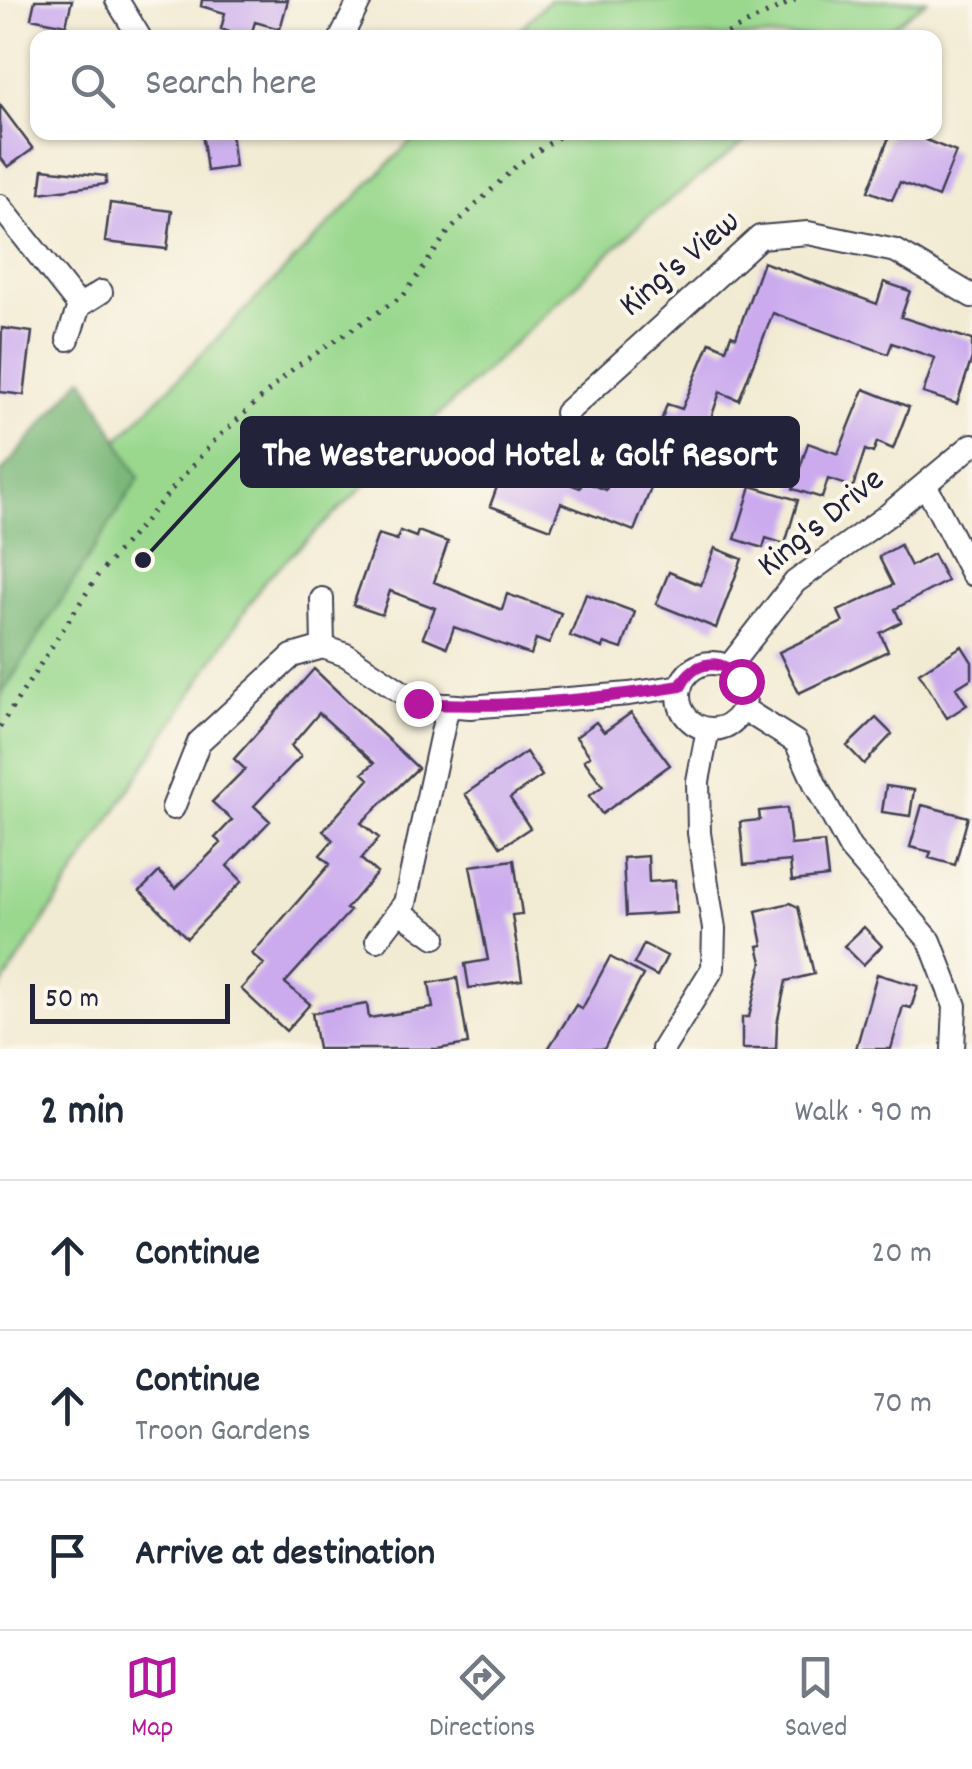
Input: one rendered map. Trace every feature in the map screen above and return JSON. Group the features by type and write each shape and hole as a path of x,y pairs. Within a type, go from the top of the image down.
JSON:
{"street":[{"path":"117,0 135,30"},
{"path":"345,30 360,0"},
{"path":"0,206 79,306"},
{"name":"King's View","path":"566,412 760,236 808,233 896,251 972,296"},
{"path":"68,340 79,306 101,292"},
{"name":"King's Drive","path":"728,668 795,582 926,486 972,445"},
{"path":"926,486 972,574"},
{"path":"322,598 323,646"},
{"path":"174,808 199,742 292,656 323,646 346,655 418,703 470,707 681,686"},
{"path":"710,663 728,668 744,690 742,708 728,724 708,728 690,721 684,714 681,686 692,670 700,666 710,663"},
{"path":"377,940 405,904 448,705"},
{"path":"742,708 796,742 850,848 930,941 955,1006 953,1049"},
{"path":"663,1049 713,968 714,929 699,834 698,781 708,728"},
{"path":"399,911 435,937"}],"path":[{"path":"734,30 795,0"},
{"path":"0,727 98,575 212,443 294,368 404,295 449,231 517,164 554,140"}],"green space":[{"path":"549,0 927,0 888,30 519,30"},
{"path":"412,140 747,140 644,220 265,580 0,989 1,559"},
{"path":"83,377 139,478 0,697 0,474"}],"building":[{"path":"35,0 72,0 66,25 31,18"},
{"path":"202,0 288,0 280,29 255,22 252,30 224,30 221,29 225,13 201,6"},
{"path":"0,105 33,149 8,167 0,157"},
{"path":"203,140 232,140 235,167 207,171"},
{"path":"888,140 926,140 956,152 938,197 900,182 892,200 868,191"},
{"path":"43,169 106,176 106,184 40,193"},
{"path":"110,203 172,211 167,249 105,242"},
{"path":"763,262 877,304 884,282 910,291 901,317 972,340 972,358 957,404 923,393 935,358 892,343 888,354 773,313 739,400 720,392 698,456 654,441 667,404 682,409 710,342 726,349 731,335 736,337"},
{"path":"2,328 32,332 24,395 0,392"},
{"path":"864,389 909,407 893,449 877,442 873,453 865,450 853,487 828,479 822,498 793,489 808,443 838,454"},
{"path":"516,434 546,445 537,472 580,488 583,481 606,490 625,443 663,458 634,531 561,503 551,529 490,506"},
{"path":"751,486 798,500 785,544 766,538 763,548 735,539"},
{"path":"400,531 416,537 418,531 448,542 434,582 502,610 507,594 561,613 549,644 536,639 531,655 454,627 447,647 423,637 435,608 390,591 382,615 353,605 378,534 397,540"},
{"path":"900,545 911,566 933,554 947,581 895,609 901,622 880,633 888,651 799,693 779,652 843,622 838,611 893,585 879,557"},
{"path":"715,548 742,559 716,628 656,604 669,572 701,585"},
{"path":"586,594 635,612 622,649 604,643 603,648 570,636"},
{"path":"962,646 972,662 972,678 956,688 967,705 947,718 919,673"},
{"path":"314,669 418,768 361,823 379,838 361,859 377,873 346,909 350,911 285,983 310,1004 286,1031 241,989 264,964 252,954 330,864 320,855 333,840 323,831 369,779 363,773 374,763 319,713 291,746 301,756 254,806 270,821 227,866 242,881 187,938 140,891 159,872 176,888 221,843 215,838 232,820 212,802 245,769 234,759"},
{"path":"631,713 670,765 602,814 589,796 603,786 584,760 590,756 576,737 596,722 604,732"},
{"path":"876,718 892,734 864,764 847,746"},
{"path":"526,752 542,776 510,798 530,828 501,847 465,794"},
{"path":"886,786 914,790 910,816 882,812"},
{"path":"922,805 968,817 955,865 929,858 931,852 910,847"},
{"path":"787,808 791,845 824,842 828,877 792,881 790,861 744,865 740,822 760,820 759,811"},
{"path":"648,856 649,882 675,880 676,913 626,916 623,858"},
{"path":"514,860 522,914 512,915 522,980 469,988 465,964 488,960 470,866"},
{"path":"790,903 798,907 814,974 786,981 776,1049 742,1049 742,1017 749,1017 762,962 756,911"},
{"path":"864,927 882,946 863,965 844,946"},
{"path":"644,944 667,956 657,976 634,964"},
{"path":"610,957 643,975 604,1049 548,1049 576,1005 582,1009"},
{"path":"877,974 918,986 911,1008 903,1006 891,1049 856,1049"},
{"path":"457,978 468,1044 437,1049 318,1049 312,1013 367,1004 369,1018 433,1008 429,983"}],"place":[{"name":"The Westerwood Hotel & Golf Resort","path":"143,560"}],"route":[{"path":"418,703 470,707 628,694 681,686 692,670 710,663 728,668 741,681"}]}
